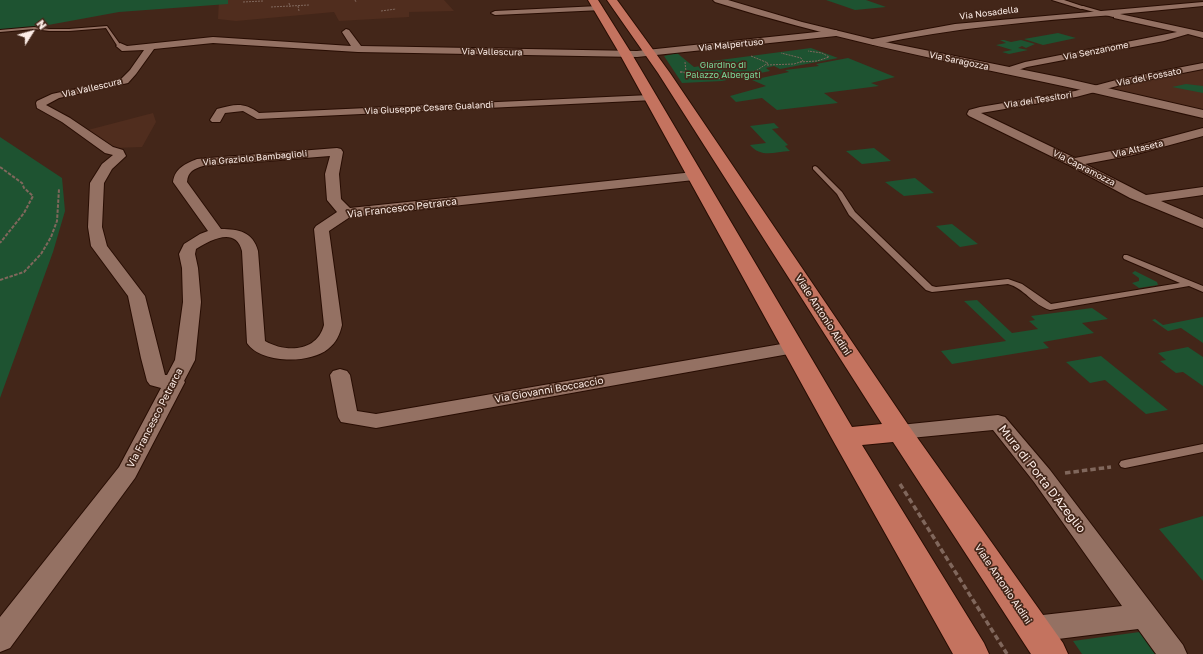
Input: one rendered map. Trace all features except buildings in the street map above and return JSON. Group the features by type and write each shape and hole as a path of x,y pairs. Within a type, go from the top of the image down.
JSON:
{"main road":[{"name":"Viale Antonio Aldini","path":"612,0 664,73 900,432 1042,642"},
{"path":"596,4 844,437 972,654"},
{"path":"652,102 682,101"},
{"path":"844,437 900,432"}],"street":[{"name":"Via Saragozza","path":"718,0 873,42 1095,89 1203,114"},
{"path":"1056,0 1115,16 1187,32 1203,34"},
{"path":"494,13 596,4"},
{"name":"Via Nosadella","path":"873,42 922,32 977,24 1203,4"},
{"path":"346,32 358,49"},
{"name":"Via Senzanome","path":"1006,70 1037,62 1187,32"},
{"name":"Via Malpertuso","path":"626,54 650,53 836,33"},
{"name":"Via Vallescura","path":"120,46 125,49 213,40 233,40 358,49 626,54"},
{"name":"Via Vallescura","path":"151,46 133,72 124,81 56,96 41,103 41,106 66,120 109,150 119,153 120,156 107,167 97,184 95,227 99,246 136,296 157,381 175,382"},
{"name":"Via del Fossato","path":"1095,89 1120,82 1203,66"},
{"name":"Via dei Tessitori","path":"980,110 1095,89"},
{"name":"Via Giuseppe Cesare Gualandi","path":"216,120 221,111 245,108 257,116 652,102"},
{"name":"Via Capramozza","path":"980,110 973,112 973,114 1073,162 1144,199 1203,224"},
{"name":"Via Altaseta","path":"1073,162 1133,151 1203,132"},
{"name":"Via Graziolo Bambaglioli","path":"217,233 180,182 180,175 186,168 201,162 337,152 332,174 334,200 346,213"},
{"name":"Via Francesco Petrarca","path":"0,639 127,472 175,382 185,360 190,327 192,302 190,268 187,254 189,247 195,242 217,233 236,234 243,237 248,243 256,344 263,350 275,352 290,354 308,352 319,348 329,338 333,325 321,229 346,213 694,176"},
{"path":"1144,199 1203,191"},
{"name":"Via Giovanni Boccaccio","path":"340,375 348,417 376,421 793,348"},
{"name":"Mura di Porta D'Azeglio","path":"900,432 998,422 1042,476 1172,654"},
{"path":"1042,642 1144,616"}],"lane":[{"name":"Via Vallescura","path":"0,31 34,28 69,30 107,26 120,46"},
{"path":"815,168 840,193 852,212 929,288 935,290 1008,281 1014,282 1042,304 1050,307 1188,284"},
{"path":"1127,257 1188,284 1203,289"},
{"path":"1125,464 1203,448"}],"path":[{"path":"243,2 266,0"},
{"path":"289,3 290,7"},
{"path":"271,7 309,5"},
{"path":"298,6 299,11"},
{"path":"381,11 396,9"},
{"path":"664,73 686,72 705,77 721,77 752,72 767,65 817,61 825,59 828,56 815,51 806,51"},
{"path":"787,52 780,53 801,58 803,61 800,62"},
{"path":"757,55 750,56 764,60 768,63 767,65"},
{"path":"0,167 22,183 24,188 32,196 24,213 0,243"},
{"path":"0,280 9,278 24,271 39,256 49,239 59,213 57,198 59,189"},
{"path":"1067,473 1125,464"},
{"path":"897,479 1007,654"}],"shaded area":[{"path":"219,0 444,0 454,11 409,12 409,17 339,21 334,12 236,21 218,19"},
{"path":"1203,69 1203,111 1108,89 1125,84 1128,85"},
{"path":"153,113 156,122 142,147 114,148 88,130"}],"green space":[{"path":"0,0 228,0 228,4 119,12 21,30 0,32"},
{"path":"826,0 866,0 886,7 855,10"},
{"path":"1058,33 1076,38 1043,45 1024,39"},
{"path":"1000,40 1011,42 1021,40 1035,44 1026,48 1022,46 1018,48 1028,50 1009,54 1002,52 1012,50 996,45 1006,43"},
{"name":"Giardino di Palazzo Albergati","path":"811,48 838,58 780,69 774,66 766,68 770,71 722,81 682,83 664,56 677,53 694,67 708,65 705,62"},
{"path":"848,58 895,77 871,83 879,86 824,93 838,103 777,110 762,98 736,102 730,96 766,86 752,80 789,72 785,70 819,66 816,64"},
{"path":"1186,84 1203,86 1203,93 1172,87"},
{"path":"774,123 779,128 772,129 788,145 785,146 790,151 763,153 754,149 750,145 766,143 750,126"},
{"path":"0,137 62,178 65,211 53,252 0,398"},
{"path":"874,148 891,161 862,164 846,151"},
{"path":"915,178 934,193 904,196 885,182"},
{"path":"952,224 978,244 960,247 936,226"},
{"path":"1135,271 1157,282 1158,285 1139,288 1132,283 1139,281 1139,278 1132,273"},
{"path":"977,300 1012,333 1038,329 1029,321 1035,320 1031,316 1092,308 1108,319 1082,323 1094,333 1043,342 1049,348 952,364 941,351 1006,341 964,301"},
{"path":"1203,317 1203,343 1181,328 1168,331 1152,320 1155,319 1163,325"},
{"path":"1188,347 1203,357 1203,386 1183,372 1176,373 1160,361 1166,360 1158,353"},
{"path":"1101,356 1168,410 1146,414 1105,380 1090,383 1066,362"},
{"path":"1203,516 1203,581 1159,529"},
{"path":"1147,631 1165,654 1082,654 1073,641"}]}
